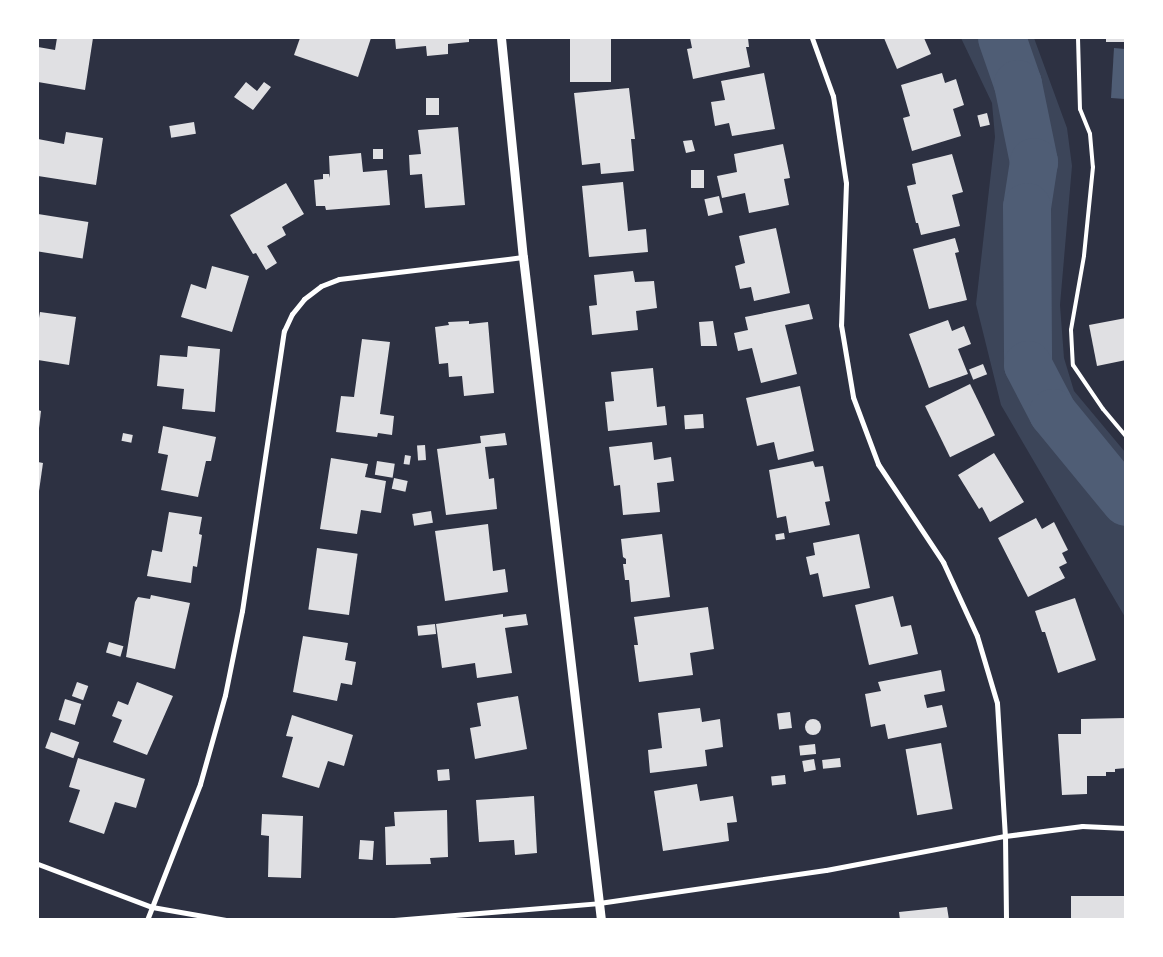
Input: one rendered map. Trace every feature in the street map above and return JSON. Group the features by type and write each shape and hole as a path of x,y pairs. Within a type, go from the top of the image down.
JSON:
{"street":[{"path":"501,38 522,257 602,920"},
{"path":"812,38 833,96 846,183 841,325 853,398 878,464 944,562 977,636 997,703 1005,836 1006,920"},
{"path":"146,920 200,784 225,695 242,611 284,331 292,314 304,299 316,290 339,279 522,257"},
{"path":"394,920 599,903 826,870 1005,836 1082,826 1126,828"},
{"path":"38,864 152,907 226,920"}],"lane":[{"path":"1078,38 1080,110 1090,134 1092,167 1084,256 1071,330 1073,365 1103,409 1126,436"}],"shaded area":[{"path":"961,38 1034,38 1067,128 1072,166 1060,305 1064,358 1074,391 1125,452 1125,617 1001,405 976,304 995,137 992,103"},
{"path":"1114,48 1125,49 1125,99 1111,98"}],"building":[{"path":"57,38 93,38 85,90 38,82 38,47 55,50"},
{"path":"300,38 371,38 358,77 294,55"},
{"path":"395,38 469,38 469,42 448,44 448,54 427,56 426,46 396,49"},
{"path":"570,38 611,38 611,82 570,82"},
{"path":"690,38 748,38 749,47 746,47 750,67 693,79 687,49 692,48"},
{"path":"884,38 924,38 931,54 897,69"},
{"path":"1106,38 1126,38 1126,42 1106,42"},
{"path":"764,73 775,129 732,136 729,123 715,126 711,102 725,100 721,81"},
{"path":"942,73 945,83 956,79 964,105 953,109 961,136 912,151 903,118 910,116 901,85"},
{"path":"246,82 257,91 264,82 271,87 253,110 234,97"},
{"path":"629,88 635,139 631,139 634,171 601,174 600,163 582,165 574,93"},
{"path":"426,98 439,98 439,115 426,115"},
{"path":"987,113 990,125 980,127 977,115"},
{"path":"194,122 196,134 171,138 169,126"},
{"path":"458,127 465,205 425,208 422,174 410,175 409,155 421,154 418,130"},
{"path":"66,132 103,138 96,185 38,176 38,139 64,144"},
{"path":"692,140 695,151 686,153 683,141"},
{"path":"783,144 790,178 784,179 789,205 749,213 745,193 722,198 717,176 737,172 734,154"},
{"path":"373,149 383,149 383,159 373,159"},
{"path":"361,153 363,172 387,170 390,205 326,210 325,206 316,206 314,180 323,179 323,174 329,174 330,178 329,156"},
{"path":"952,154 963,192 952,195 960,226 921,235 918,223 916,223 907,186 916,184 912,164"},
{"path":"691,170 704,170 704,188 691,188"},
{"path":"623,182 628,231 646,229 648,252 589,257 582,186"},
{"path":"286,183 304,214 282,227 286,235 267,246 277,263 266,270 256,253 253,254 230,215"},
{"path":"719,196 723,213 708,216 704,199"},
{"path":"38,214 88,222 83,259 38,251"},
{"path":"776,228 790,293 754,301 751,287 740,289 735,266 745,263 739,236"},
{"path":"955,238 959,252 955,253 967,300 929,309 913,249"},
{"path":"212,266 249,276 232,332 181,317 191,284 206,289"},
{"path":"633,271 635,282 654,281 657,308 636,311 638,330 592,335 589,306 597,305 594,275"},
{"path":"809,304 813,319 785,325 797,374 761,383 752,348 738,351 734,333 748,330 745,317"},
{"path":"40,312 76,317 69,365 38,360"},
{"path":"1126,318 1126,360 1097,366 1089,325"},
{"path":"948,320 952,331 964,326 971,344 958,349 968,374 929,388 909,334"},
{"path":"469,321 469,324 488,322 494,393 464,396 462,376 449,377 448,363 439,364 435,327 449,325 448,322"},
{"path":"713,321 717,346 701,346 699,322"},
{"path":"362,339 390,342 380,414 394,416 392,435 378,433 377,437 336,432 341,396 354,397"},
{"path":"188,346 220,349 215,412 182,409 184,389 157,386 160,355 187,357"},
{"path":"983,364 987,374 973,380 969,370"},
{"path":"653,368 657,407 665,406 667,425 608,431 605,402 614,401 611,372"},
{"path":"970,384 995,435 950,457 925,406"},
{"path":"800,386 814,451 778,460 774,442 757,446 746,398"},
{"path":"38,410 41,411 39,428 38,428"},
{"path":"703,414 704,428 685,429 684,415"},
{"path":"163,426 216,437 211,461 206,461 198,497 161,490 168,455 158,453"},
{"path":"123,433 133,435 131,443 121,441"},
{"path":"505,433 507,445 485,447 489,479 494,478 497,509 446,515 437,449 481,443 480,436"},
{"path":"652,442 654,460 671,457 674,481 657,483 660,512 623,515 620,485 614,486 609,447"},
{"path":"425,445 426,460 418,461 417,446"},
{"path":"994,453 1024,502 990,522 982,507 979,509 958,475"},
{"path":"405,455 411,456 410,465 404,464"},
{"path":"331,458 368,464 365,477 386,481 381,513 361,510 357,534 320,529"},
{"path":"377,461 395,464 393,478 375,475"},
{"path":"813,461 815,467 823,466 830,501 825,502 830,525 789,533 786,516 777,518 769,470"},
{"path":"38,462 43,463 39,491 38,491"},
{"path":"394,478 408,481 405,492 392,489"},
{"path":"431,511 433,523 414,526 412,514"},
{"path":"169,512 202,517 199,534 202,535 197,567 193,566 191,583 147,576 152,550 162,552"},
{"path":"1036,518 1042,529 1054,522 1068,550 1062,553 1067,563 1059,567 1065,578 1028,597 998,538"},
{"path":"488,524 493,571 505,569 508,592 445,601 435,531"},
{"path":"784,533 785,539 776,540 775,534"},
{"path":"662,534 670,597 631,602 629,580 625,580 623,564 626,564 626,559 623,557 621,539"},
{"path":"859,534 870,588 823,597 818,573 810,575 806,557 815,555 813,543"},
{"path":"317,548 358,554 349,615 308,609"},
{"path":"151,595 190,603 175,669 126,657 135,602 138,597 150,599"},
{"path":"893,596 901,627 911,625 918,654 869,665 855,605"},
{"path":"1075,598 1096,660 1058,673 1045,632 1042,632 1035,611"},
{"path":"708,607 714,649 690,653 693,675 639,682 634,645 638,645 634,617"},
{"path":"503,614 503,617 526,614 528,625 505,628 512,673 477,678 475,663 442,668 436,624"},
{"path":"435,624 436,634 418,636 417,626"},
{"path":"303,636 348,643 345,660 356,662 352,685 341,683 337,701 293,692"},
{"path":"109,642 123,646 120,657 106,653"},
{"path":"941,670 945,691 924,695 927,708 942,705 947,727 888,739 885,724 871,727 865,694 881,691 878,682"},
{"path":"77,682 88,686 83,700 72,696"},
{"path":"137,682 173,696 147,755 113,742 122,720 112,716 118,701 128,705"},
{"path":"518,696 527,749 475,759 470,728 481,726 477,703"},
{"path":"65,699 81,704 75,725 59,720"},
{"path":"700,708 702,722 720,719 723,747 705,750 707,766 650,773 648,750 662,748 658,713"},
{"path":"790,712 792,728 779,729 777,714"},
{"path":"292,715 353,735 344,766 328,761 319,788 282,777 293,737 286,736"},
{"path":"1126,718 1126,768 1115,769 1115,772 1106,772 1106,776 1087,776 1087,794 1062,795 1058,734 1081,734 1081,719"},
{"path":"810,719 816,719 821,724 819,733 810,735 805,730 805,724"},
{"path":"51,732 79,742 73,758 45,748"},
{"path":"941,743 953,809 917,815 906,749"},
{"path":"815,744 816,754 800,756 799,746"},
{"path":"78,758 145,779 136,808 115,802 104,834 69,822 80,790 69,787"},
{"path":"840,758 841,767 823,769 822,760"},
{"path":"814,759 816,770 804,772 802,761"},
{"path":"449,769 450,780 438,781 437,770"},
{"path":"785,775 786,784 772,785 771,776"},
{"path":"697,784 700,801 733,796 737,822 727,823 729,841 663,851 654,791"},
{"path":"534,796 537,853 515,855 514,840 479,842 476,800"},
{"path":"447,810 448,857 430,858 431,864 386,865 385,827 395,826 394,812"},
{"path":"262,814 303,816 301,878 268,877 269,836 261,835"},
{"path":"360,840 374,841 373,860 359,859"},
{"path":"1071,896 1126,896 1126,920 1071,920"},
{"path":"947,907 949,920 900,920 899,912"}],"waterway":[{"path":"1002,38 1018,84 1034,162 1027,207 1028,365 1053,413 1126,502"}]}
